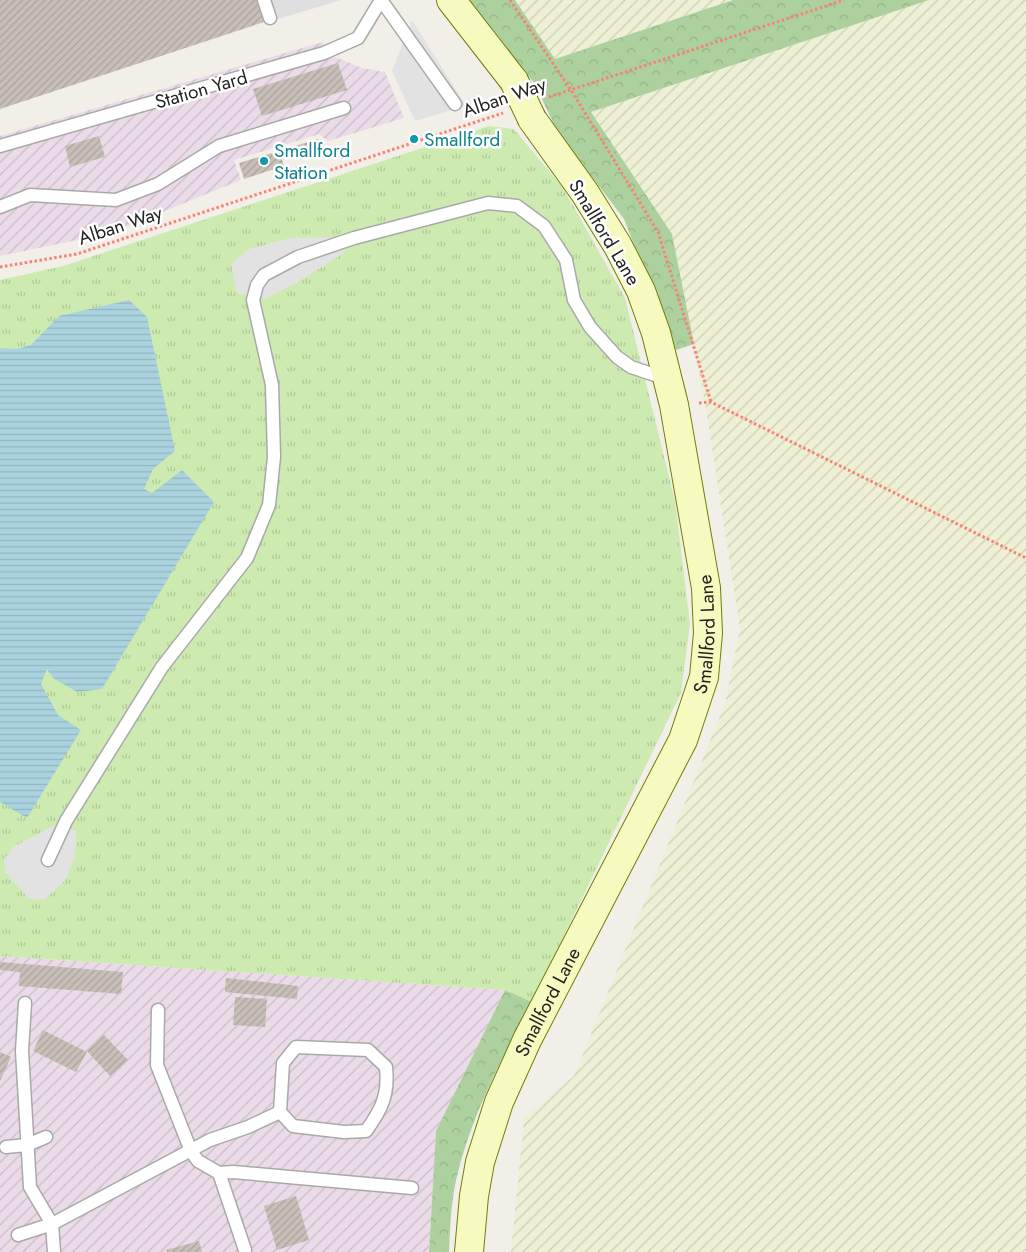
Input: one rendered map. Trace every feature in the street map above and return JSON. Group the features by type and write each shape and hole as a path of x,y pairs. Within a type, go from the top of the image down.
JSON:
{"street":[{"name":"Smallford Lane","path":"451,0 538,109 585,193 618,246 641,292 656,333 668,380 706,588 708,632 704,677 684,740 527,1040 499,1102 480,1162 474,1196 469,1252"}],"lane":[{"path":"264,0 270,18"},
{"path":"381,0 455,104"},
{"name":"Station Yard","path":"0,146 324,53 358,38 381,0"},
{"path":"0,207 30,195 116,200 158,184 219,146 344,108"},
{"path":"48,860 66,820 162,667 246,558 269,505 274,457 272,385 253,300 257,285 264,275 298,257 354,238 488,203 517,206 544,226 566,260 574,300 590,327 617,357 631,367 668,380"},
{"path":"25,1003 22,1051 30,1187 52,1224 54,1252"},
{"path":"158,1010 157,1065 191,1151 198,1161 219,1173 233,1172 412,1188"},
{"path":"296,1047 368,1050 386,1067 388,1086 379,1114 366,1131 344,1132 293,1126 280,1112 283,1063 296,1047"},
{"path":"18,1235 52,1224 210,1140 248,1127 280,1112"},
{"path":"6,1147 28,1146 46,1137"},
{"path":"219,1173 245,1250"}],"path":[{"path":"510,0 571,90 658,232 711,402 1026,558"},
{"name":"Alban Way","path":"538,109 571,90 844,0"},
{"name":"Alban Way","path":"0,267 77,254 506,112"}],"shaded area":[{"path":"269,0 341,0 275,20"},
{"path":"412,20 466,106 415,121 392,71"},
{"path":"323,42 325,53 362,68 385,72 404,118 328,141 319,134 234,160 241,180 111,233 0,256 0,136"},
{"path":"340,237 344,253 296,283 265,299 237,293 231,264 249,249 290,238"},
{"path":"53,826 76,830 75,856 65,881 44,900 29,899 5,872 4,860 13,847"},
{"path":"0,956 505,990 436,1131 429,1252 0,1252"}],"green space":[{"path":"465,0 515,0 555,59 733,0 929,0 591,112 672,234 694,344 676,350 624,219 557,131 535,84"},
{"path":"515,0 733,0 555,59"},
{"path":"929,0 1026,0 1026,1252 511,1252 524,1118 574,1076 725,704 740,629 705,403 672,234 591,112"},
{"path":"489,126 514,129 563,188 625,298 675,501 690,624 681,693 532,1002 505,990 0,956 0,280 63,266"},
{"path":"505,990 532,1002 488,1088 462,1157 454,1189 449,1252 429,1252 436,1131"}],"water":[{"path":"129,300 147,317 175,451 153,469 144,489 152,493 182,470 214,502 102,689 77,692 53,678 47,669 41,684 58,715 81,730 27,818 0,802 0,348 16,349 31,345 59,316"}],"building":[{"path":"0,0 257,0 264,22 0,109"},
{"path":"338,63 347,90 262,116 253,89"},
{"path":"99,136 105,157 70,167 65,146"},
{"name":"Smallford Station","path":"318,139 320,147 282,159 284,166 244,179 239,163"},
{"path":"0,962 123,972 121,994 19,986 20,972 0,970"},
{"path":"226,978 298,986 297,999 225,992"},
{"path":"235,997 267,999 265,1027 233,1025"},
{"path":"43,1030 87,1052 76,1072 33,1051"},
{"path":"104,1035 128,1060 110,1076 87,1051"},
{"path":"0,1052 11,1057 0,1081"},
{"path":"296,1196 309,1240 277,1250 264,1206"},
{"path":"199,1241 202,1252 167,1252 166,1250"}],"place":[{"name":"Smallford","path":"414,139"},
{"name":"Smallford Station","path":"264,161"}]}
